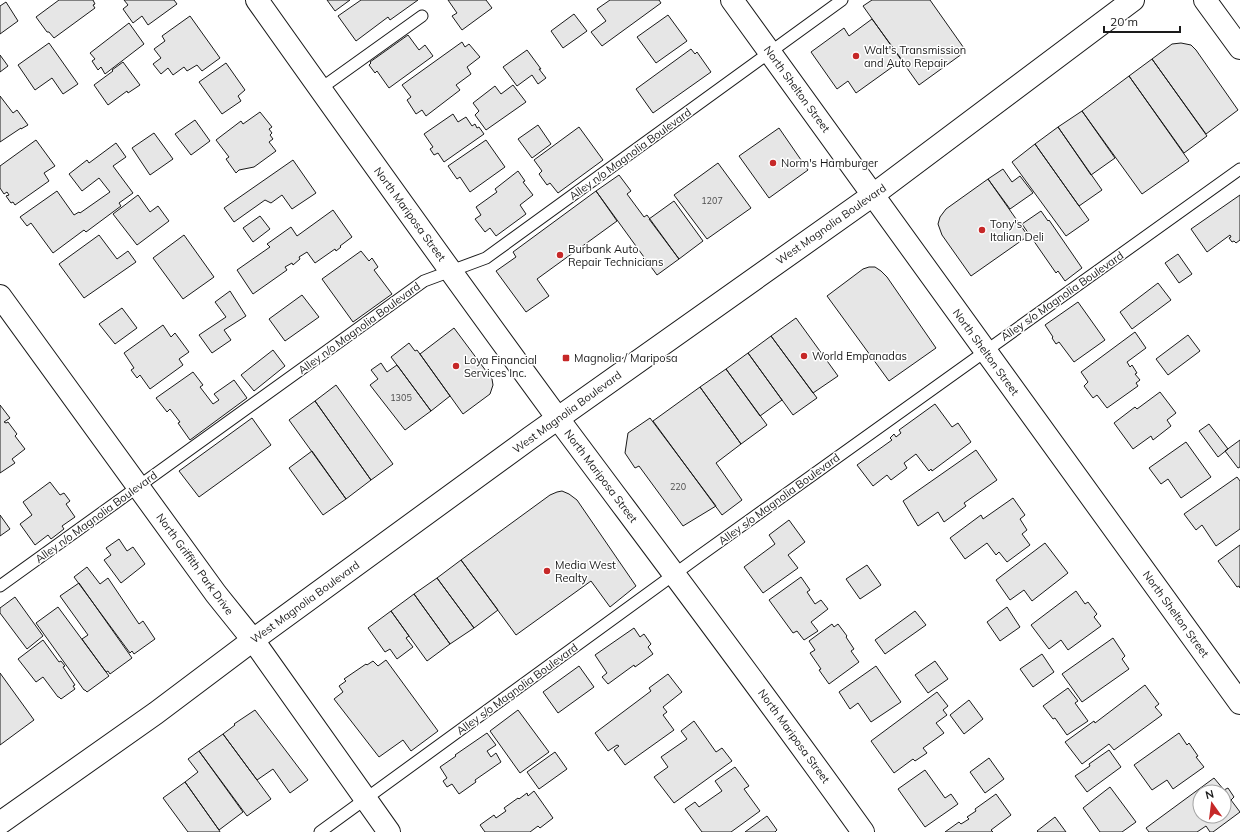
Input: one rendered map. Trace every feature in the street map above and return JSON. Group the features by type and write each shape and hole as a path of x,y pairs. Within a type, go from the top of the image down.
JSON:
{"street":[{"name":"North Mariposa Street","path":"257,0 558,418 804,748 863,832"},
{"name":"North Shelton Street","path":"732,0 1240,703"},
{"name":"West Magnolia Boulevard","path":"0,823 156,713 253,640 558,418 873,194 1133,0"},
{"path":"1205,0 1240,48"},
{"name":"North Griffith Park Drive","path":"0,296 216,594 253,640 389,832"}],"lane":[{"name":"Alley n/o Magnolia Boulevard","path":"0,586 424,281 486,258 842,0"},
{"path":"320,89 422,16"},
{"name":"Alley s/o Magnolia Boulevard","path":"320,832 985,350 1240,169"}],"building":[{"path":"59,0 93,0 95,4 93,5 95,8 54,38 49,32 47,32 36,17"},
{"path":"124,0 174,0 177,4 148,25 142,16 133,23 123,9 128,5"},
{"path":"327,0 350,0 335,11"},
{"path":"361,0 418,0 390,20 388,17 356,41 338,16"},
{"path":"448,0 486,0 492,8 462,30 452,16 457,13"},
{"path":"610,0 659,0 661,3 602,46 591,32 606,21 597,9"},
{"path":"872,0 930,0 966,51 919,85 863,6"},
{"path":"6,2 18,21 0,34 0,6"},
{"path":"574,14 587,31 563,48 551,31"},
{"path":"668,15 687,41 656,63 637,37"},
{"path":"190,16 220,58 202,71 197,65 187,71 184,67 173,75 168,68 161,74 153,64 161,58 154,49 165,41 162,36"},
{"name":"Walt's Transmission and Auto Repair","path":"872,19 902,60 856,93 848,81 837,89 811,52 844,28 849,36"},
{"path":"129,23 144,44 105,74 101,67 98,70 92,61 95,59 90,53"},
{"path":"408,35 419,50 425,45 433,56 389,88 377,71 375,73 369,65 371,63 370,62"},
{"path":"462,42 465,47 469,44 480,57 467,67 471,74 456,85 460,90 426,116 422,110 416,114 407,100 411,97 402,85"},
{"path":"49,43 78,84 63,94 52,78 35,90 18,65"},
{"path":"1181,43 1191,45 1196,50 1238,110 1206,134 1152,59 1172,44"},
{"path":"691,49 695,54 697,52 711,72 653,113 636,89"},
{"path":"527,50 546,78 538,84 532,75 517,86 503,67"},
{"path":"0,55 8,66 0,72"},
{"path":"1152,59 1207,136 1184,153 1129,76"},
{"path":"123,62 140,85 128,93 127,91 108,105 94,85"},
{"path":"226,63 245,90 238,96 241,101 222,114 199,82"},
{"path":"1129,76 1189,161 1142,194 1082,111"},
{"path":"513,85 526,102 486,130 475,115 479,111 473,103 495,86 501,94"},
{"path":"0,96 13,113 17,110 28,125 0,142"},
{"path":"1082,111 1115,158 1091,175 1058,127"},
{"path":"260,112 272,127 269,129 272,133 270,135 273,139 269,142 276,151 254,167 239,170 236,173 226,159 229,157 216,140 241,121 243,124"},
{"path":"453,114 458,122 466,117 472,126 475,124 484,134 444,162 438,153 434,155 430,149 433,147 424,134"},
{"path":"195,120 210,141 191,155 175,134"},
{"path":"538,125 551,144 532,158 518,139"},
{"path":"579,127 603,160 558,193 550,183 547,185 539,174 542,171 534,160"},
{"path":"1058,127 1102,190 1079,206 1035,144"},
{"name":"Norm's Hamburger","path":"779,128 808,170 769,198 739,156"},
{"path":"154,133 173,159 150,175 132,148"},
{"path":"36,140 55,166 44,173 49,181 15,205 13,202 11,203 6,196 9,195 7,192 4,194 0,188 0,166"},
{"path":"486,140 505,167 470,192 460,177 457,179 448,166"},
{"path":"116,143 126,157 113,166 133,193 119,203 121,206 86,232 84,230 53,253 31,223 27,226 20,217 57,191 74,215 79,212 80,213 110,192 99,178 82,191 69,174 87,160 89,163"},
{"path":"1035,144 1089,220 1066,236 1012,162"},
{"path":"293,160 316,193 292,209 282,195 271,203 265,200 234,222 224,208"},
{"path":"718,163 751,208 707,239 674,195"},
{"path":"1003,169 1012,182 1020,176 1033,193 1010,209 988,179"},
{"path":"518,171 525,181 523,182 533,195 520,205 526,214 496,236 490,228 485,232 475,219 481,215 476,207 497,192 495,189"},
{"path":"619,175 631,191 627,194 644,217 647,215 679,259 657,275 596,191"},
{"name":"Tony's Italian Deli","path":"988,179 1028,236 971,276 942,235 938,224 940,217 946,209"},
{"path":"596,191 617,221 537,279 549,296 526,312 496,271 516,257 513,252"},
{"path":"138,195 150,212 158,206 169,221 137,245 113,214"},
{"path":"1240,195 1240,240 1236,243 1234,241 1232,242 1229,238 1231,237 1230,235 1207,252 1191,229"},
{"path":"674,201 703,241 679,259 649,219"},
{"path":"333,210 352,237 336,251 335,249 315,263 307,252 299,257 300,259 293,265 292,263 285,267 287,270 253,294 237,270 270,247 267,244 291,227 297,236"},
{"path":"1041,211 1048,221 1049,220 1082,268 1065,281 1058,271 1056,273 1022,224"},
{"path":"260,216 270,229 253,242 243,228"},
{"path":"99,235 117,259 128,251 136,262 84,298 59,264"},
{"path":"184,235 214,277 183,299 153,258"},
{"path":"361,251 369,261 372,258 378,267 374,270 392,294 353,322 322,279"},
{"path":"1178,254 1192,274 1179,283 1165,263"},
{"path":"875,267 887,277 936,348 889,381 827,296 863,269"},
{"path":"1158,283 1171,300 1132,329 1120,312"},
{"path":"230,291 246,316 224,330 231,340 212,353 199,335 226,317 215,302"},
{"path":"302,295 319,317 285,341 269,319"},
{"path":"1078,302 1105,340 1074,362 1059,342 1056,344 1045,325"},
{"path":"122,308 137,328 115,344 99,324"},
{"name":"World Empanadas","path":"796,318 838,376 813,393 771,336"},
{"path":"163,325 171,337 175,333 189,352 179,359 183,365 150,389 140,375 137,378 131,370 134,368 124,353"},
{"name":"Loya Financial Services Inc.","path":"454,328 492,379 493,385 490,394 463,414 420,354"},
{"path":"1135,332 1146,348 1127,362 1130,367 1132,365 1137,373 1135,374 1140,380 1136,383 1138,386 1107,408 1097,395 1093,398 1084,386 1088,382 1081,372"},
{"path":"1188,335 1200,351 1168,375 1156,359"},
{"path":"771,336 817,398 793,415 748,353"},
{"path":"409,343 415,351 417,350 450,396 431,411 391,357"},
{"path":"273,350 285,366 254,391 241,375"},
{"path":"748,353 782,400 760,416 726,369"},
{"path":"381,363 387,372 397,365 431,411 405,430 370,385 378,379 371,370"},
{"path":"726,369 767,425 741,444 700,387"},
{"path":"193,372 203,385 200,387 213,404 219,400 214,394 234,380 247,398 190,440 178,423 180,422 170,409 167,412 156,398"},
{"path":"336,385 393,464 371,480 315,401"},
{"path":"700,387 741,444 716,463 742,500 722,515 653,421"},
{"path":"1160,392 1176,413 1167,420 1171,426 1153,440 1151,436 1133,449 1114,423 1135,407 1137,409"},
{"path":"315,401 371,480 346,499 289,420"},
{"path":"935,404 952,427 958,423 971,442 932,471 931,469 929,471 916,454 904,463 907,468 891,480 887,475 873,486 857,465 892,440 890,438 894,434 896,437 901,433 899,430"},
{"path":"0,405 10,418 4,422 8,422 17,434 15,436 25,449 12,459 15,463 0,473"},
{"path":"252,418 271,445 199,497 179,471"},
{"path":"650,418 716,506 683,526 639,466 635,468 625,453 628,433"},
{"path":"1209,424 1228,449 1218,457 1199,431"},
{"path":"1240,440 1240,467 1238,468 1225,451"},
{"path":"1186,442 1211,477 1181,498 1168,479 1161,484 1149,468"},
{"path":"976,450 997,480 964,503 966,506 944,522 938,512 918,526 903,501"},
{"path":"312,451 346,499 323,515 289,468"},
{"path":"1237,477 1240,481 1240,529 1216,546 1202,525 1196,530 1184,514"},
{"path":"50,482 60,495 64,493 70,501 66,504 75,517 62,526 64,529 51,539 48,535 35,545 20,524 32,515 23,502"},
{"name":"Media West Realty","path":"562,491 577,500 636,586 610,607 591,581 516,635 461,560 550,495"},
{"path":"1013,498 1025,515 1020,519 1027,530 1022,534 1030,545 1007,562 999,552 996,555 987,543 965,559 950,538 981,515 983,519"},
{"path":"0,515 10,529 0,536"},
{"path":"789,520 805,542 788,555 798,568 763,593 744,567 775,544 769,535"},
{"path":"119,539 127,551 133,547 145,564 121,583 104,560 111,555 106,548"},
{"path":"1045,543 1068,573 1032,601 1024,590 1010,600 996,580"},
{"path":"1240,545 1240,588 1239,586 1237,587 1218,561"},
{"path":"461,560 498,610 474,628 437,578"},
{"path":"867,565 881,585 860,599 846,579"},
{"path":"87,567 100,584 108,578 139,624 143,621 155,639 134,654 132,651 130,653 74,577"},
{"path":"801,577 810,590 807,592 815,604 821,600 828,609 811,622 818,631 804,640 797,631 793,633 769,600"},
{"path":"437,578 474,628 450,644 414,594"},
{"path":"79,583 132,658 110,674 108,671 106,672 82,639 88,635 60,596"},
{"path":"1076,591 1085,604 1088,602 1097,614 1094,617 1101,626 1068,650 1061,640 1049,649 1031,625"},
{"path":"414,594 450,644 427,661 391,611"},
{"path":"15,597 43,636 27,649 0,613 0,608"},
{"path":"58,607 109,676 87,692 84,690 36,623"},
{"path":"1007,607 1020,627 1000,641 987,622"},
{"path":"391,611 409,636 406,638 413,647 397,659 390,649 385,652 368,628"},
{"path":"915,611 926,625 885,654 875,640"},
{"path":"832,624 834,627 838,624 847,636 846,637 854,649 851,651 859,662 829,684 819,670 821,669 810,653 815,650 809,641"},
{"path":"634,628 640,637 644,634 651,644 648,647 653,654 635,667 634,665 608,684 602,677 607,673 595,655"},
{"path":"1113,638 1125,656 1122,659 1129,669 1082,702 1062,674"},
{"path":"43,640 59,662 61,661 65,666 63,667 75,685 73,686 75,689 61,699 43,677 36,682 18,659"},
{"path":"1042,654 1054,672 1033,687 1020,669"},
{"path":"386,660 438,731 411,751 403,740 379,757 334,699 343,692 339,686 346,681 344,679 366,664 367,665 373,661 378,666"},
{"path":"935,661 948,679 928,693 915,675"},
{"path":"579,666 594,687 558,713 543,692"},
{"path":"876,666 901,702 871,722 858,703 850,709 839,692"},
{"path":"0,673 34,720 0,745"},
{"path":"668,674 682,692 663,707 667,712 663,715 674,730 625,765 614,750 619,746 617,745 608,751 595,733 651,691 649,688"},
{"path":"1145,685 1159,704 1155,707 1162,715 1114,750 1109,744 1082,764 1065,742 1094,721 1095,723"},
{"path":"1068,688 1078,701 1075,703 1088,721 1067,735 1055,718 1053,719 1043,706"},
{"path":"937,692 948,706 943,710 947,715 936,723 944,733 923,748 927,753 915,761 913,759 894,773 871,741"},
{"path":"969,700 983,719 964,734 950,715"},
{"path":"255,710 308,780 290,793 273,769 257,780 223,734 235,725 234,724"},
{"path":"518,710 549,752 520,773 490,731"},
{"path":"694,721 716,752 722,748 732,761 674,803 654,777 668,767 661,757 687,739 681,731"},
{"path":"487,733 496,745 487,751 491,757 496,753 501,762 475,780 476,782 459,794 452,784 447,787 443,781 447,778 440,767"},
{"path":"1179,733 1187,745 1189,743 1198,756 1196,757 1204,767 1173,789 1167,780 1152,790 1134,765"},
{"path":"223,734 271,799 247,816 199,751"},
{"path":"1109,750 1121,767 1087,792 1075,776"},
{"path":"199,751 243,812 219,830 185,782 198,772 188,759"},
{"path":"555,752 567,769 539,789 527,772"},
{"path":"989,758 1004,779 985,793 970,772"},
{"path":"735,767 749,786 744,789 760,811 731,832 702,832 685,809 695,802 699,807 722,791 715,781"},
{"path":"925,770 945,798 951,794 958,804 925,827 898,789"},
{"path":"1214,778 1219,784 1206,784"},
{"path":"185,782 220,832 188,832 163,798"},
{"path":"1110,787 1136,822 1122,832 1100,832 1083,808"},
{"path":"534,791 553,818 540,828 538,826 530,832 485,832 480,825 494,815 496,818 506,811 504,808 518,798 519,799 527,793 528,796"},
{"path":"996,794 1011,815 991,830 993,832 945,832 959,822 961,824 969,819 967,817 976,811 975,809"},
{"path":"1192,794 1192,824 1224,824 1213,832 1210,832 1206,826 1197,832 1149,832 1146,828"},
{"path":"1232,801 1240,812 1232,818"},
{"path":"767,816 777,830 775,832 745,832"},
{"path":"1055,817 1066,832 1037,831"}],"place":[{"name":"Walt's Transmission and Auto Repair","path":"856,56"},
{"name":"Norm's Hamburger","path":"773,163"},
{"name":"Tony's Italian Deli","path":"982,230"},
{"name":"Burbank Auto Repair Technicians","path":"560,255"},
{"name":"World Empanadas","path":"804,356"},
{"name":"Magnolia / Mariposa","path":"566,358"},
{"name":"Loya Financial Services Inc.","path":"456,366"},
{"name":"Media West Realty","path":"547,571"}]}
